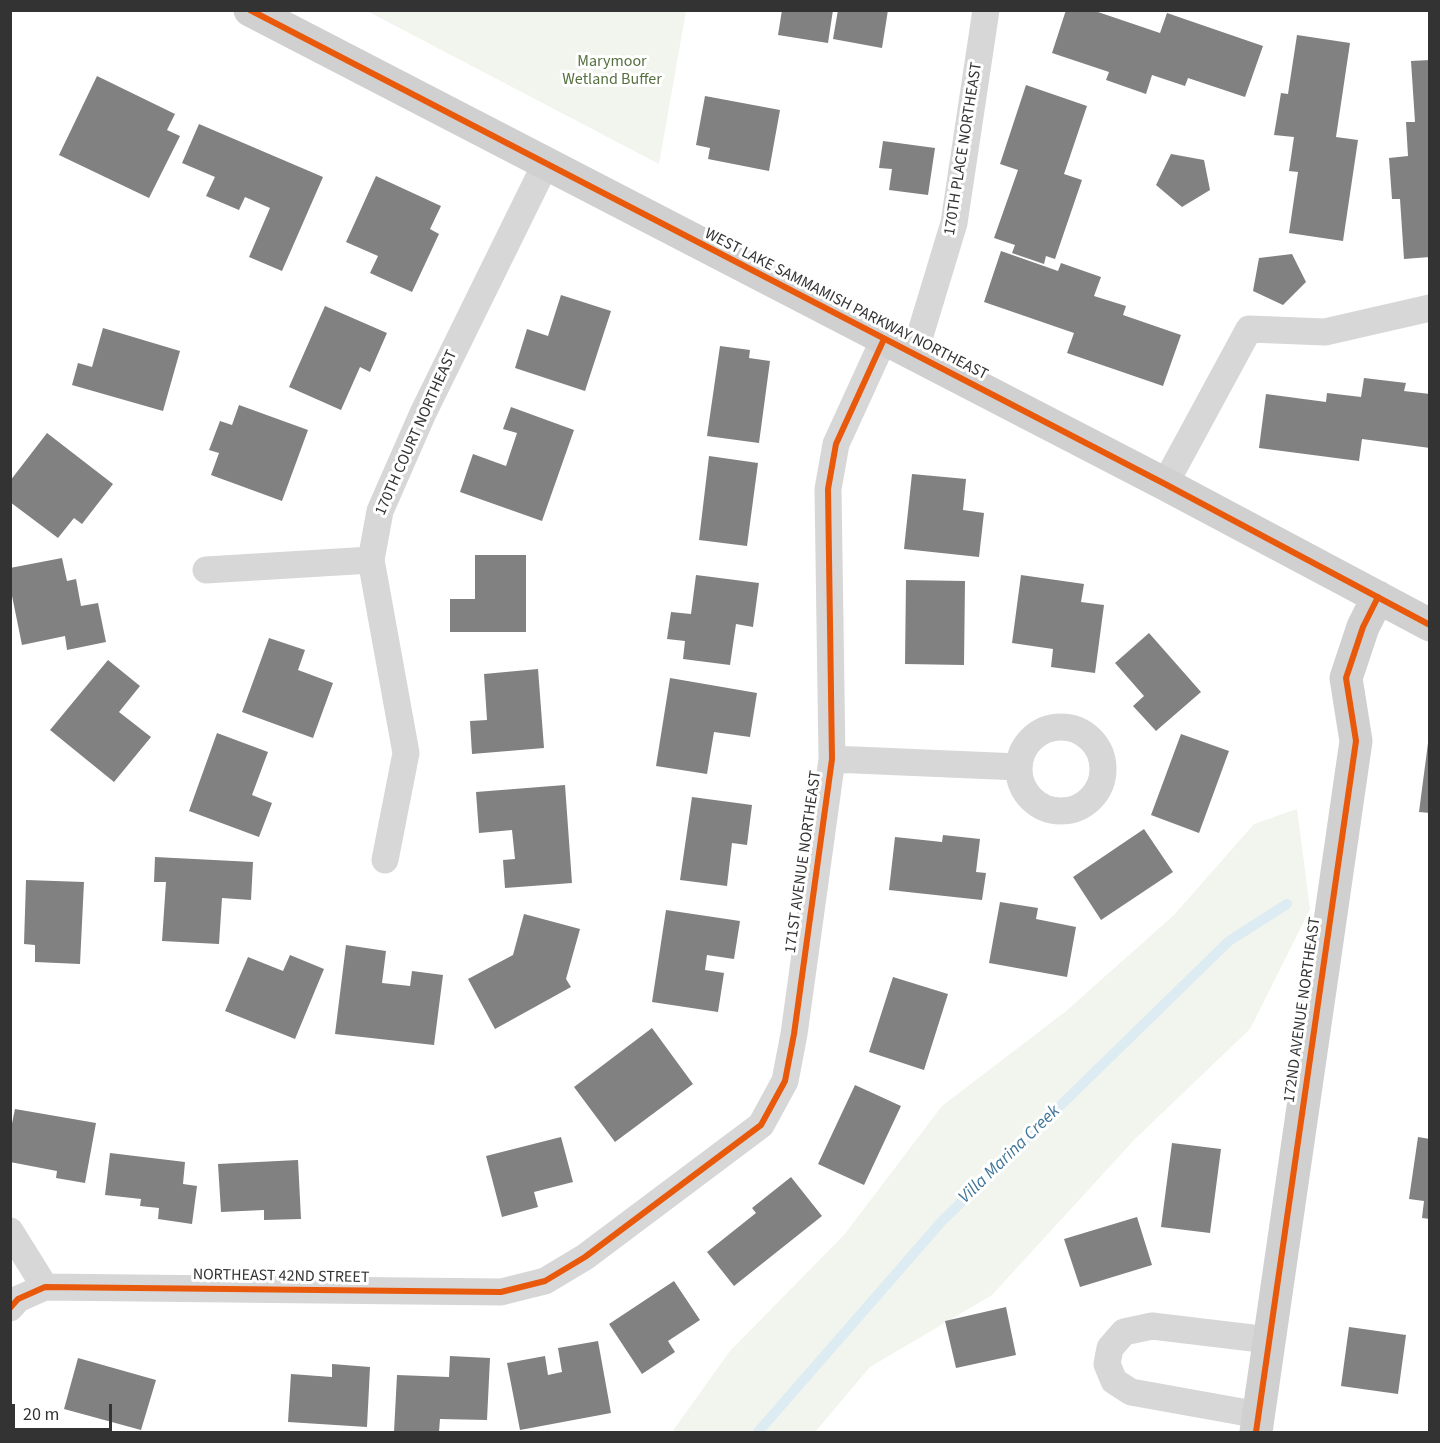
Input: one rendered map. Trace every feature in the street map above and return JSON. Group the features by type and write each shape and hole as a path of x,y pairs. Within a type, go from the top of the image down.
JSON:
{"main road":[{"name":"WEST LAKE SAMMAMISH PARKWAY NORTHEAST","path":"250,10 545,165 1165,484 1430,625"},
{"name":"172ND AVENUE NORTHEAST","path":"1257,1424 1356,741 1346,678 1363,627 1378,597"}],"street":[{"name":"170TH PLACE NORTHEAST","path":"914,355 954,223 986,10"},
{"name":"170TH COURT NORTHEAST","path":"385,860 406,753 371,560 380,511 413,435 545,165"},
{"path":"1165,484 1249,329 1325,332 1430,308"},
{"name":"171ST AVENUE NORTHEAST","path":"545,1281 585,1257 761,1125 785,1081 794,1034 832,759 828,489 836,444 884,339"},
{"path":"206,570 371,560"},
{"path":"832,759 1019,767"},
{"path":"10,1231 45,1287"},
{"name":"NORTHEAST 42ND STREET","path":"14,1303 45,1287 501,1292 545,1281"},
{"path":"1257,1424 1131,1392 1114,1381 1107,1364 1110,1348 1125,1332 1152,1326 1269,1340"}],"green space":[{"name":"Marymoor Wetland Buffer","path":"367,11 686,11 659,164"},
{"path":"1297,809 1310,909 1250,1029 1135,1139 992,1295 870,1367 815,1432 672,1432 730,1351 844,1235 942,1106 1065,1012 1174,915 1254,824"}],"building":[{"path":"782,10 833,10 828,43 778,35"},
{"path":"838,10 888,10 882,48 833,39"},
{"path":"1066,10 1092,10 1160,33 1167,13 1263,46 1245,97 1188,78 1185,86 1152,75 1146,94 1106,80 1109,72 1052,53"},
{"path":"1297,35 1350,43 1336,137 1358,140 1343,241 1289,233 1298,172 1289,171 1294,137 1274,135 1281,93 1288,94"},
{"path":"1430,60 1430,257 1404,259 1400,199 1392,199 1389,158 1408,156 1406,122 1415,122 1411,61"},
{"path":"97,76 175,114 167,130 180,136 149,198 59,155"},
{"path":"1026,85 1087,106 1064,174 1082,180 1055,259 1046,256 1044,264 1012,253 1015,245 994,238 1018,170 1000,164"},
{"path":"705,96 780,110 769,171 708,159 710,148 696,145"},
{"path":"199,124 323,177 282,271 249,257 270,208 245,197 239,210 206,196 215,177 182,163"},
{"path":"883,141 935,148 928,195 889,190 892,169 879,168"},
{"path":"1171,154 1204,160 1210,190 1182,207 1156,185"},
{"path":"376,176 441,206 430,229 439,234 412,292 370,273 378,256 346,242"},
{"path":"1001,251 1058,271 1061,263 1101,277 1094,296 1126,306 1123,315 1181,335 1163,386 1067,353 1074,333 984,302"},
{"path":"1292,254 1306,282 1283,305 1253,291 1259,258"},
{"path":"561,295 611,311 585,391 515,368 527,329 548,336"},
{"path":"325,306 387,333 370,372 360,367 341,410 289,387"},
{"path":"103,328 180,351 163,411 72,385 78,363 92,367"},
{"path":"720,346 750,350 749,358 770,361 759,443 707,436"},
{"path":"1364,378 1406,383 1404,391 1430,394 1430,448 1362,439 1359,461 1259,448 1266,394 1326,402 1327,393 1361,397"},
{"path":"239,405 308,430 282,501 211,475 219,453 209,450 220,421 232,425"},
{"path":"511,407 574,430 542,521 460,492 473,454 506,466 517,433 503,429"},
{"path":"47,433 113,484 82,524 74,518 58,538 10,502 10,481"},
{"path":"709,456 758,463 747,546 699,540"},
{"path":"912,474 966,479 963,510 984,513 979,557 904,549"},
{"path":"475,555 526,555 526,632 450,632 450,599 475,599"},
{"path":"62,558 67,581 76,579 81,606 98,603 106,642 67,650 65,636 22,645 10,586 10,568"},
{"path":"696,575 759,583 753,627 736,624 730,665 683,659 685,641 667,639 671,612 691,614"},
{"path":"1021,575 1084,584 1081,602 1104,605 1095,673 1051,667 1053,649 1012,643"},
{"path":"906,580 965,581 964,665 905,664"},
{"path":"1149,633 1201,692 1156,731 1133,706 1144,696 1115,663"},
{"path":"269,638 305,650 298,670 333,683 313,738 242,712"},
{"path":"108,660 140,686 119,712 151,737 114,782 50,730"},
{"path":"538,669 544,748 472,754 470,721 487,720 484,674"},
{"path":"670,678 757,693 750,737 714,732 707,774 656,766"},
{"path":"217,733 268,752 252,795 272,803 259,837 189,811"},
{"path":"1181,734 1229,751 1199,833 1151,815"},
{"path":"1428,743 1430,743 1430,813 1419,812"},
{"path":"565,785 572,883 505,888 503,860 515,859 512,830 479,833 476,792"},
{"path":"692,797 752,805 747,845 732,843 727,886 680,880"},
{"path":"1144,829 1173,872 1101,920 1073,877"},
{"path":"943,835 980,839 976,872 986,873 982,900 889,890 895,837 942,842"},
{"path":"155,857 253,862 251,900 222,898 219,944 162,941 166,882 154,882"},
{"path":"26,880 84,882 80,964 35,962 35,945 24,944"},
{"path":"1000,902 1038,908 1036,919 1076,927 1067,977 989,963"},
{"path":"666,910 740,921 734,959 707,955 705,970 724,973 718,1012 652,1002"},
{"path":"524,914 580,929 566,979 571,987 495,1029 468,979 513,955"},
{"path":"346,945 386,951 382,983 410,986 412,971 443,975 434,1045 335,1034"},
{"path":"290,955 324,969 295,1039 225,1011 248,957 283,971"},
{"path":"893,977 948,994 924,1070 869,1052"},
{"path":"652,1028 693,1084 615,1142 574,1087"},
{"path":"855,1085 901,1106 864,1185 818,1164"},
{"path":"15,1109 96,1123 85,1183 56,1178 57,1171 10,1162 10,1133"},
{"path":"561,1137 573,1182 534,1192 538,1207 502,1217 486,1156"},
{"path":"1418,1137 1430,1139 1430,1219 1422,1218 1424,1201 1409,1199"},
{"path":"1172,1143 1221,1149 1210,1233 1161,1227"},
{"path":"110,1153 185,1162 183,1184 197,1186 192,1224 158,1219 159,1208 140,1206 141,1199 105,1195"},
{"path":"298,1160 301,1219 264,1220 264,1210 221,1212 218,1164"},
{"path":"791,1177 822,1216 734,1286 707,1252 756,1213 752,1208"},
{"path":"1137,1217 1152,1265 1080,1287 1064,1239"},
{"path":"674,1281 700,1320 668,1341 675,1352 642,1374 609,1324"},
{"path":"1006,1307 1016,1355 956,1368 945,1321"},
{"path":"1349,1327 1406,1335 1398,1394 1341,1386"},
{"path":"598,1341 611,1413 520,1430 507,1363 545,1356 548,1375 562,1372 558,1348"},
{"path":"450,1356 490,1358 487,1420 440,1419 439,1432 394,1432 397,1375 449,1377"},
{"path":"78,1358 156,1380 141,1430 64,1409"},
{"path":"332,1364 370,1367 367,1427 288,1422 291,1374 332,1377"}],"waterway":[{"name":"Villa Marina Creek","path":"758,1432 942,1221 1229,941 1287,904"}],"cycle path":[{"path":"250,10 1165,484 1430,625"},
{"path":"10,1308 18,1299 45,1287 501,1292 545,1281 585,1257 761,1125 785,1081 794,1034 832,759 828,489 836,444 884,339"},
{"path":"1256,1432 1356,741 1346,678 1363,627 1378,597"}]}
